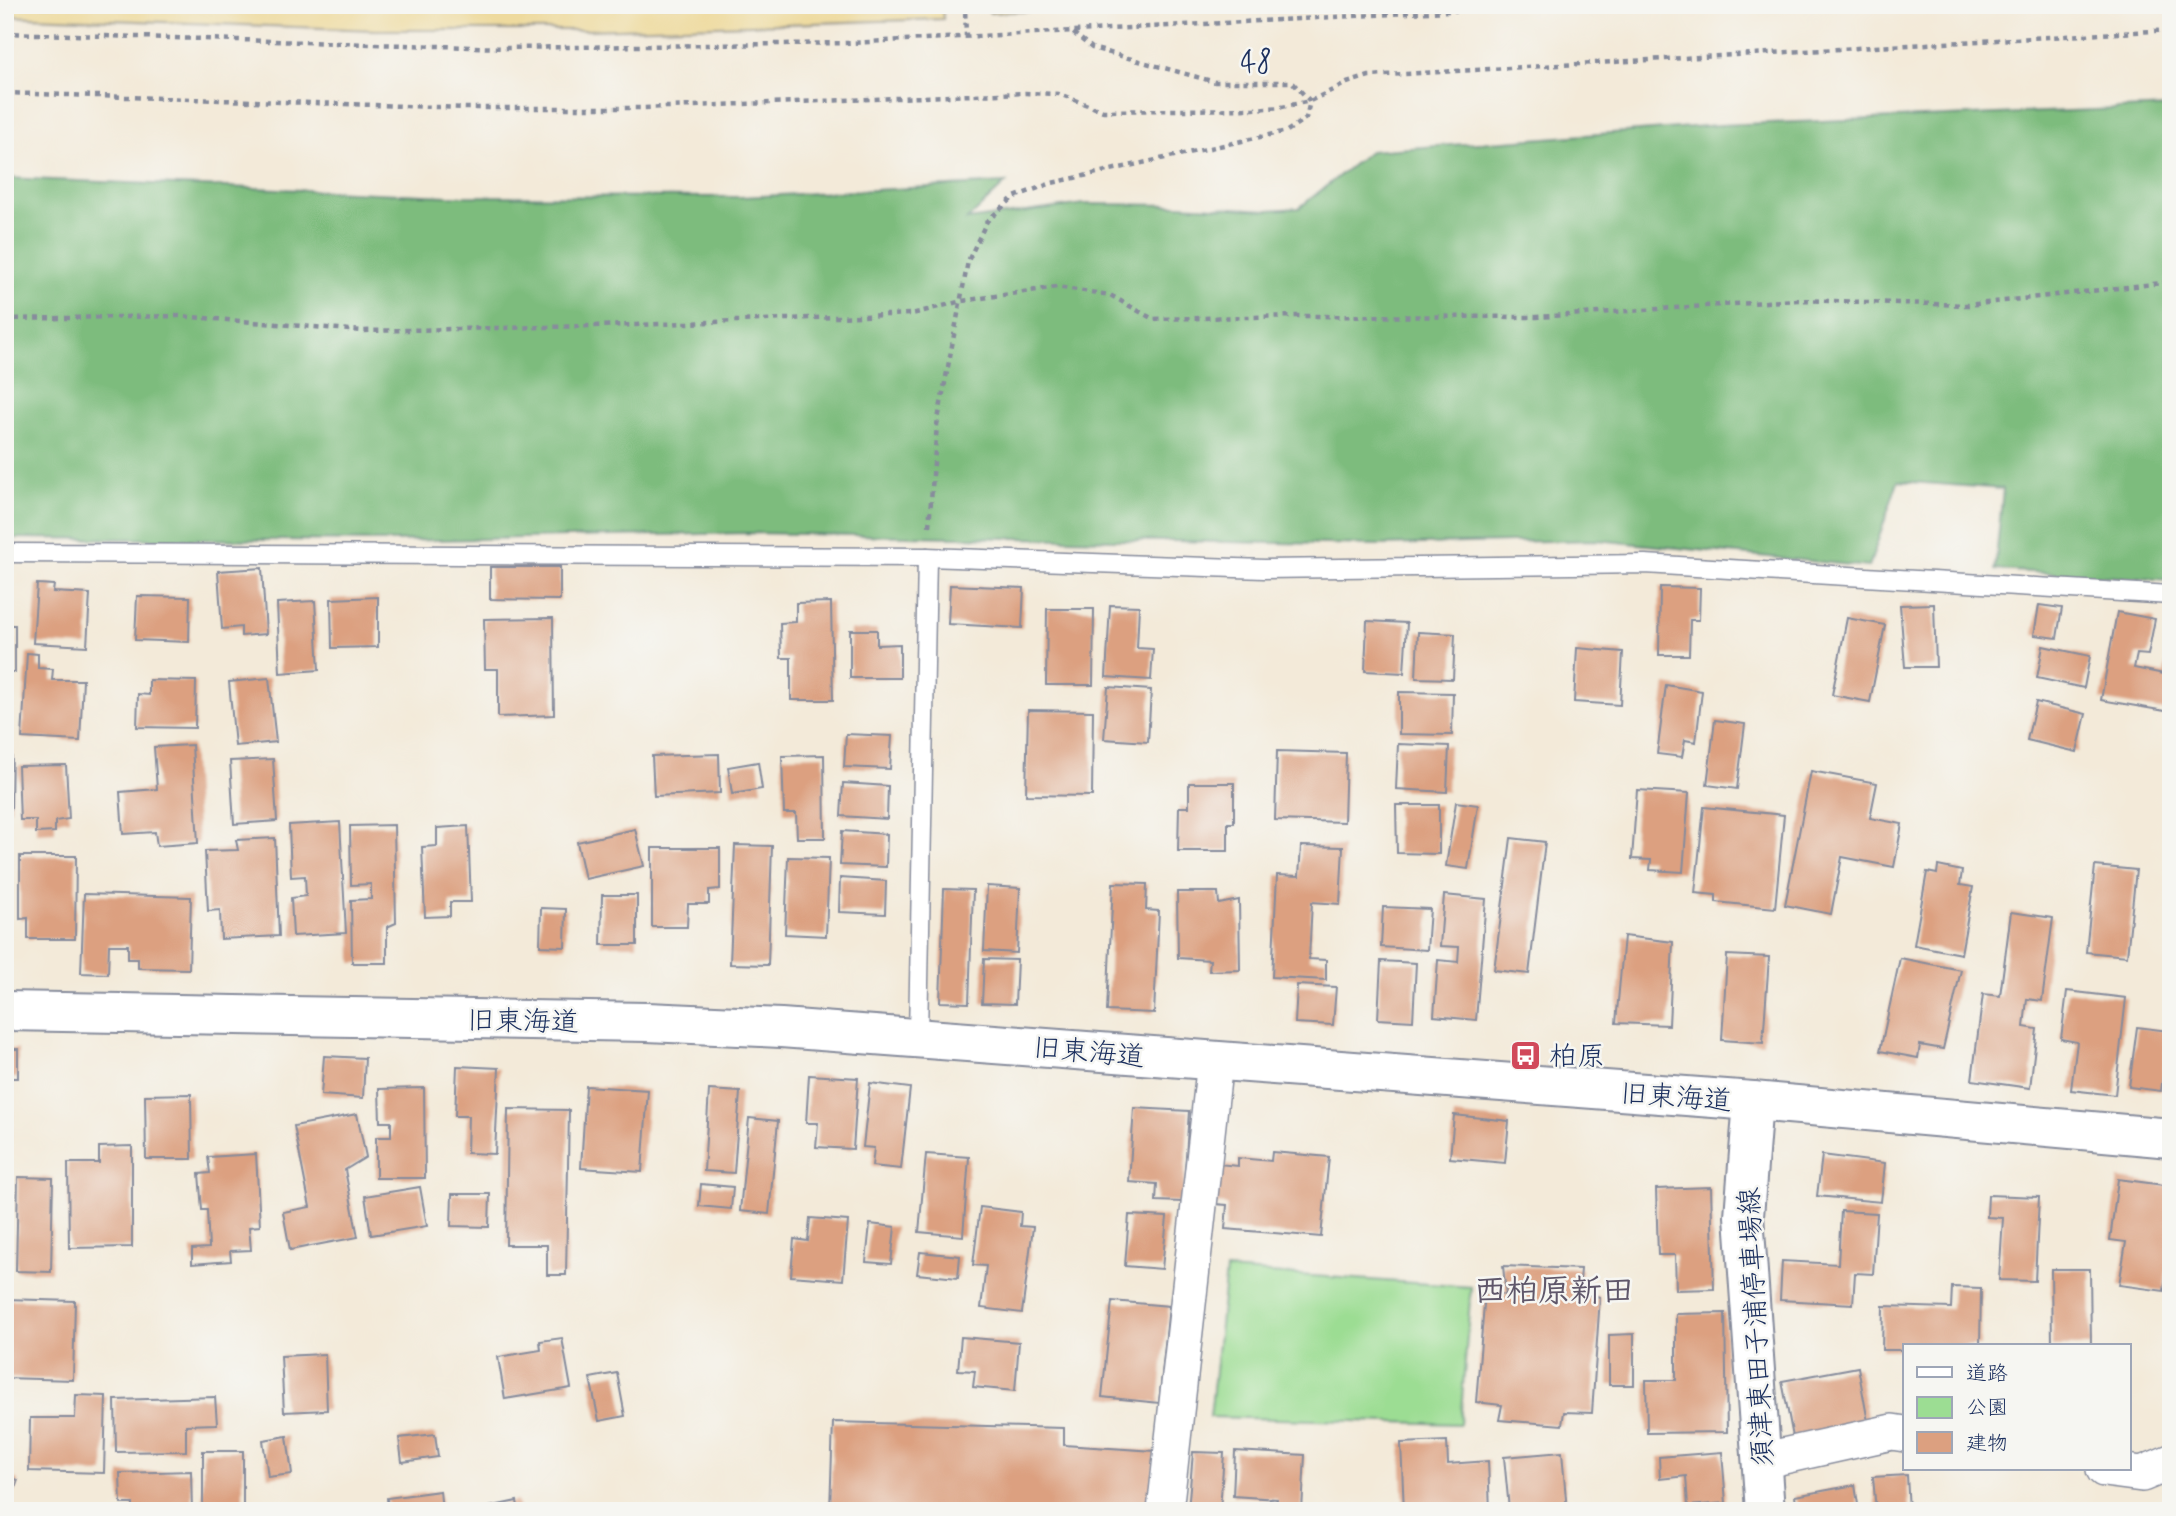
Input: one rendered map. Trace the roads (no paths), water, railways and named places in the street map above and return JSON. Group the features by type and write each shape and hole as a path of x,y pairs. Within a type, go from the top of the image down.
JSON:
{"main road":[{"name":"旧東海道","path":"5,1011 647,1022 918,1037 1753,1101 2171,1138"},
{"name":"須津東田子浦停車場線","path":"1753,1101 1744,1216 1765,1511"}],"street":[{"path":"1165,1511 1215,1061"},
{"path":"1761,1461 1892,1432 1903,1434"},
{"path":"2112,1470 2142,1474 2171,1462"}],"lane":[{"path":"5,552 927,557 1264,569 1645,564 2171,594"},
{"path":"918,1037 927,557"}],"place":[{"name":"柏原","path":"1526,1055"}],"district":[{"name":"西柏原新田","path":"1554,1290"}]}
